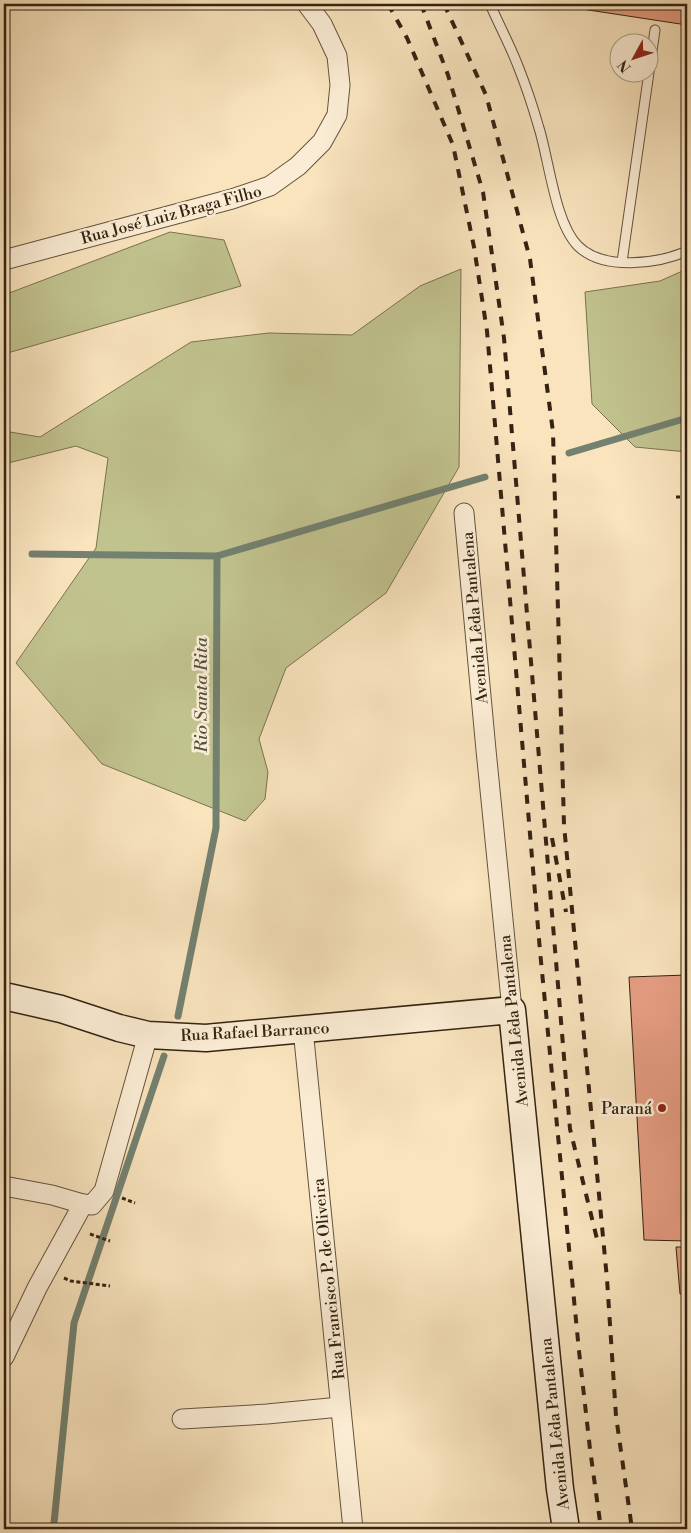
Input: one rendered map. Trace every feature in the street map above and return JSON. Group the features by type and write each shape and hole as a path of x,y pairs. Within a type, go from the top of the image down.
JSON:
{"street":[{"name":"Rua José Luiz Braga Filho","path":"4,260 232,199 270,186 298,166 322,142 337,115 340,85 337,56 322,24 306,4"},
{"name":"Avenida Lêda Pantalena","path":"464,512 560,1489 566,1529"},
{"name":"Rua Rafael Barranco","path":"4,996 61,1009 119,1028 148,1035 206,1038 512,1010"},
{"name":"Rua Francisco P. de Oliveira","path":"303,1029 353,1529"},
{"path":"4,1186 92,1205 104,1191 148,1035"},
{"path":"4,1357 83,1204"},
{"path":"182,1419 268,1414 340,1407"}],"lane":[{"path":"490,4 518,66 539,129 558,204 569,233 578,246 602,260 622,262 672,258 687,251"},
{"path":"622,262 655,30"}],"path":[{"path":"676,497 687,498"},
{"path":"86,1232 110,1241"},
{"path":"71,1281 110,1286"}],"green space":[{"path":"170,232 224,240 241,286 4,354 4,295"},
{"path":"461,269 459,467 386,593 286,668 259,739 268,772 265,799 245,821 102,764 16,663 96,548 108,458 76,446 4,464 4,431 40,437 191,342 269,333 352,335 420,286"},
{"path":"687,269 687,452 635,447 592,404 585,292 660,281"}],"building":[{"path":"549,4 687,4 687,25"},
{"name":"Paraná","path":"687,975 687,1241 644,1240 629,977"},
{"path":"676,1247 687,1247 687,1294 680,1294"}],"waterway":[{"path":"569,453 687,418"},
{"path":"217,556 485,477"},
{"name":"Rio Santa Rita","path":"32,554 217,556 216,828 178,1016"},
{"path":"56,1529 54,1523 74,1323 164,1056"}],"railway":[{"path":"388,4 407,38 453,145 474,247 487,331 540,951 579,1351 601,1529"},
{"path":"421,4 448,75 483,192 504,338 570,1129 598,1243"},
{"path":"444,4 486,95 530,259 553,432 564,825 607,1279 616,1416 632,1529"},
{"path":"552,838 566,912"}],"place":[{"name":"Paraná","path":"662,1108"}]}
